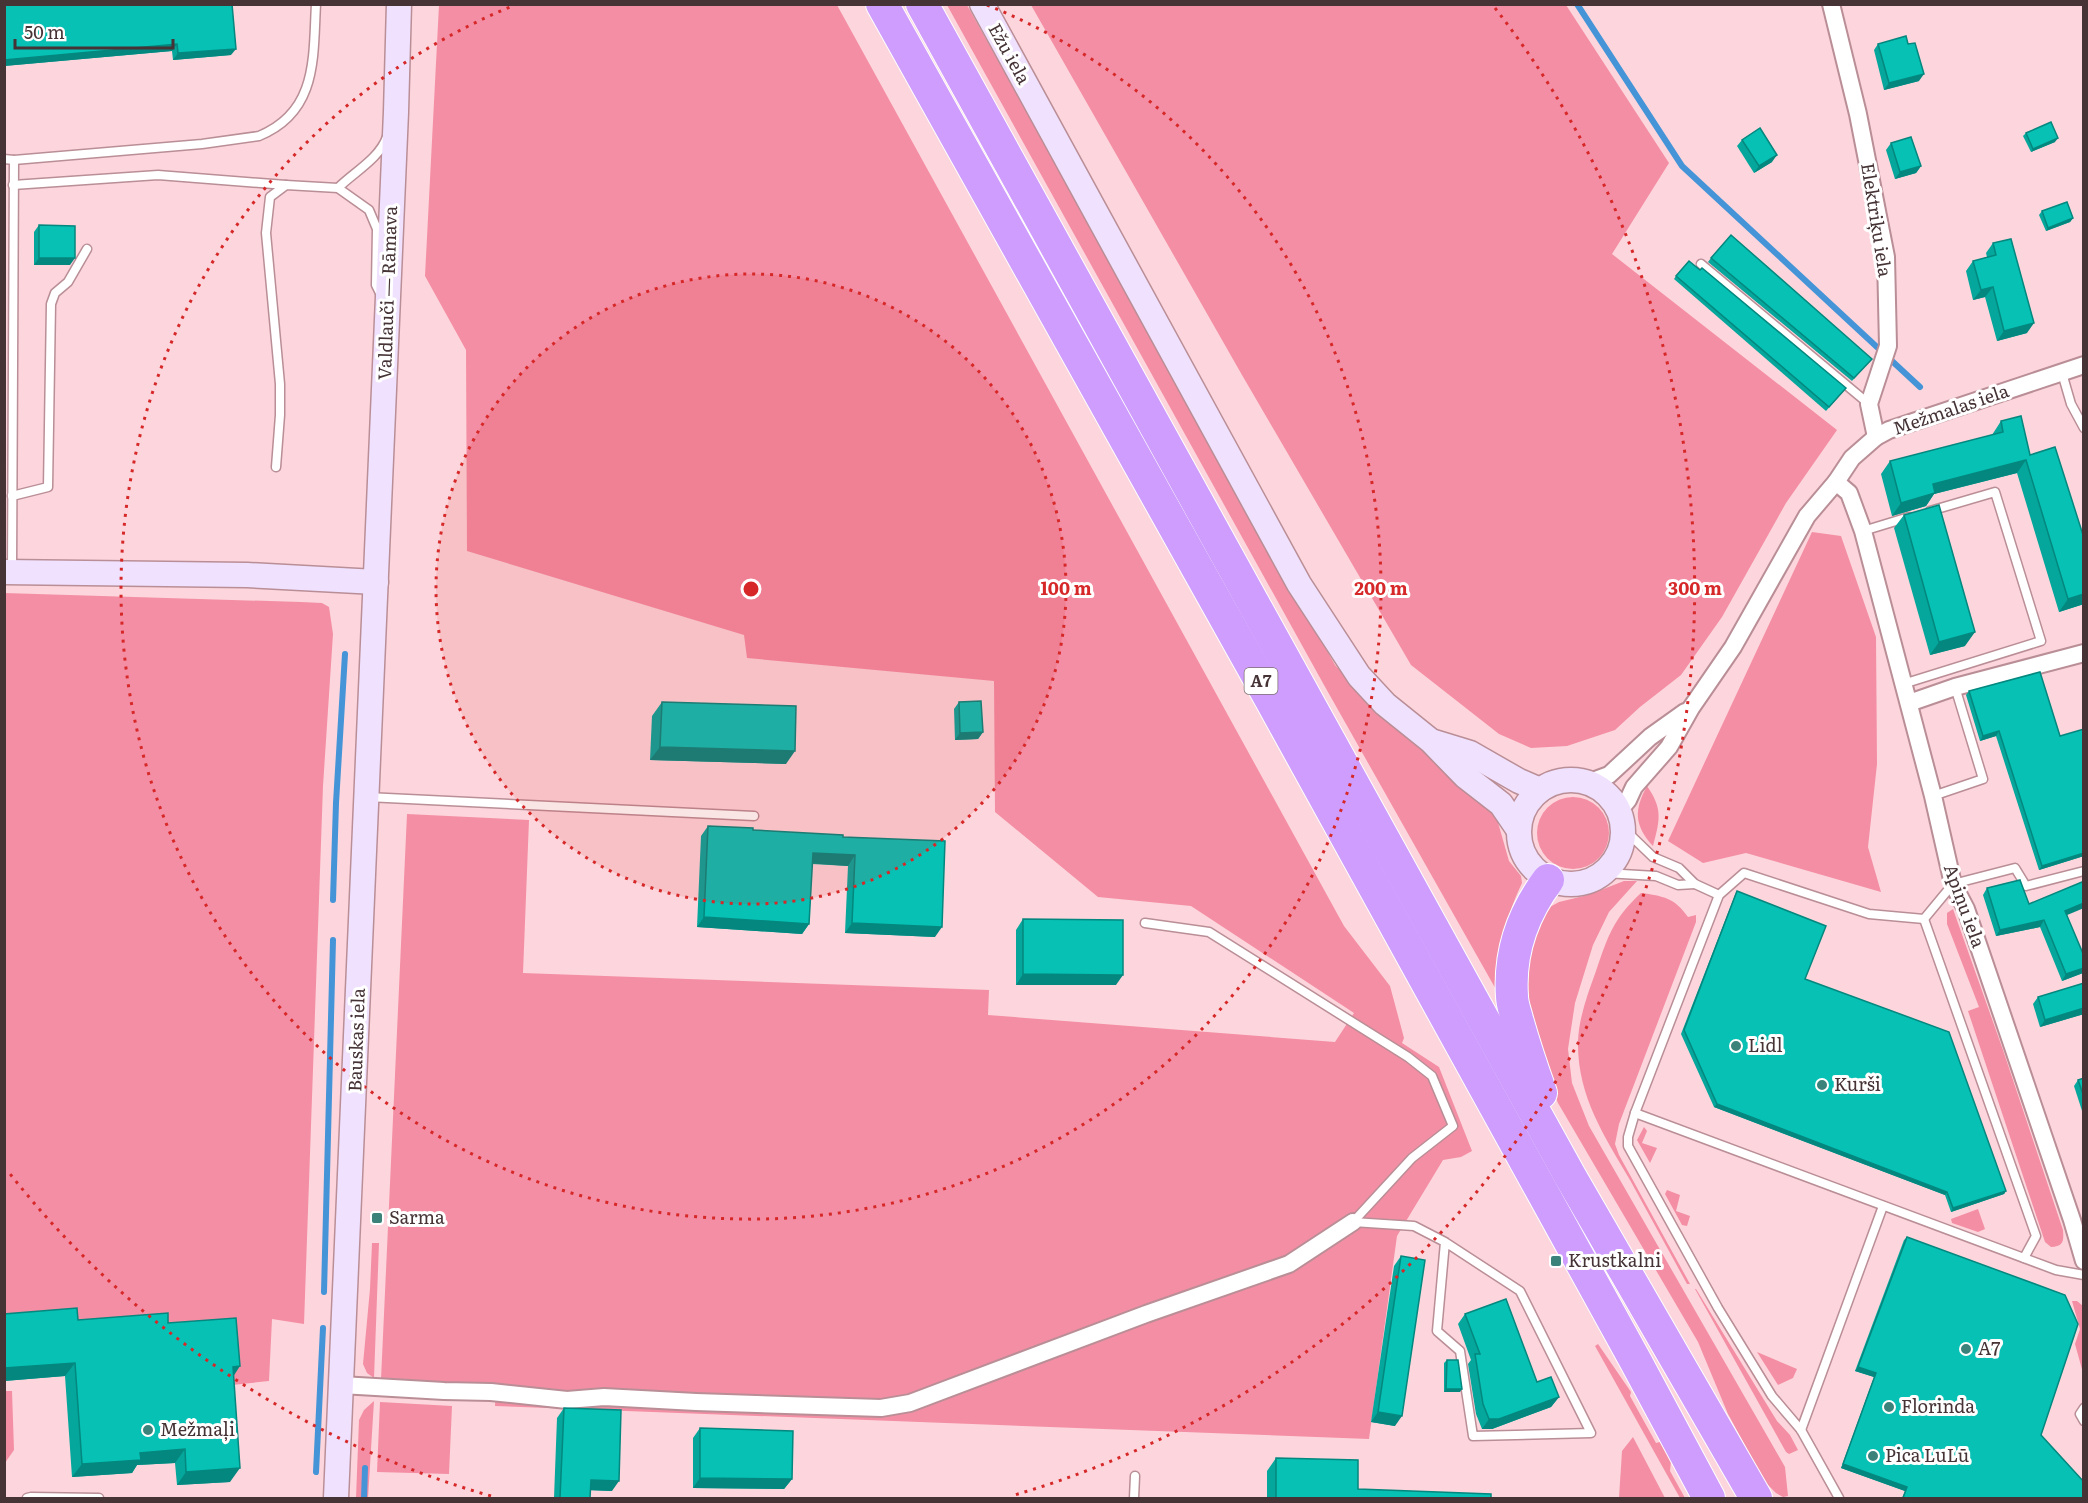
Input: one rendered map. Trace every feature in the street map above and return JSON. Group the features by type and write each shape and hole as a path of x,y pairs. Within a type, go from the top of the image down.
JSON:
{"highway":[{"name":"A7","path":"882,4 1271,700 1709,1498"},
{"name":"A7","path":"922,4 1570,1176 1756,1498"},
{"path":"1548,880 1536,896 1520,927 1513,963 1512,998 1524,1043 1570,1176"}],"main road":[{"name":"Valdlauči — Rāmava","path":"376,582 399,4"},
{"name":"Ežu iela","path":"982,4 1299,584 1359,676 1385,704 1431,741"},
{"path":"8,572 247,575 376,582"},
{"name":"Bauskas iela","path":"336,1498 376,582"},
{"path":"1431,741 1470,753 1519,782 1540,790"},
{"path":"1431,741 1465,776 1501,804 1518,829"},
{"path":"1570,780 1590,782 1606,793 1622,820 1622,845 1605,873 1590,882 1575,886 1559,885 1548,880 1527,862 1520,846 1518,829 1521,814 1528,800 1540,790 1554,783 1570,780"}],"street":[{"name":"Elektriķu iela","path":"1831,4 1858,114 1886,257 1888,346 1869,404"},
{"name":"Mežmalas iela","path":"1691,708 1734,647 1807,516 1836,482 1852,458 1876,437 1889,430 2084,365"},
{"path":"1869,404 1876,437"},
{"name":"Apiņu iela","path":"1836,482 1849,493 1863,531 1909,703 1953,884 1966,909 2084,1261"},
{"path":"1909,703 1955,687 2084,653"},
{"path":"1590,782 1609,775 1650,737 1691,708"},
{"path":"1622,820 1634,787 1669,747 1691,708"},
{"path":"341,1385 491,1392 567,1400 604,1397 881,1408 910,1402 1146,1314 1289,1264 1353,1222"}],"lane":[{"path":"8,572 12,496 13,185 9,159 202,144 267,133 289,116 307,90 313,63 316,4"},
{"path":"338,188 373,158 384,145 396,112"},
{"path":"13,185 158,175 338,188 369,210 377,230 376,285 388,308"},
{"path":"276,467 280,384 266,233 270,197 286,185"},
{"path":"12,496 48,487 51,304 56,293 68,282 87,249"},
{"path":"1701,264 1869,404"},
{"path":"2062,373 2071,404 2084,428"},
{"path":"1863,531 1995,492 2041,641 1903,684"},
{"path":"1932,796 1983,779 1955,687"},
{"path":"367,797 754,816"},
{"path":"1622,820 1653,857 1679,868 1695,884 1719,895"},
{"path":"1924,920 1953,884 2015,868 2026,886 2084,871"},
{"path":"1605,873 1656,876 1678,885 1695,884"},
{"path":"1839,1498 1801,1430 1772,1396 1718,1308 1628,1146 1628,1137 1635,1113 1719,895 1744,873 1869,914 1924,920"},
{"path":"1924,920 2036,1236 2025,1258"},
{"path":"1145,923 1209,932 1408,1057 1432,1076 1453,1126 1412,1158 1353,1222"},
{"path":"1635,1113 2056,1270 2084,1275"},
{"path":"1801,1430 1883,1206"},
{"path":"1353,1222 1414,1226 1444,1242 1520,1291 1591,1433 1473,1436 1460,1351 1437,1331 1444,1242"},
{"path":"2084,1408 2080,1414 2084,1421"},
{"path":"1134,1498 1135,1476"},
{"path":"27,1498 99,1498"}],"shaded area":[{"path":"439,5 837,5 1344,926 1390,986 1404,1038 1402,1043 1439,1067 1472,1151 1461,1157 1443,1160 1397,1236 1369,1439 495,1406 496,1385 381,1379 407,814 529,820 523,973 989,990 988,1015 1335,1042 1354,1013 1191,906 1098,897 995,812 994,681 747,658 744,635 467,551 466,350 425,276"},
{"path":"947,5 967,5 1335,665 1379,712 1425,749 1497,819 1509,861 1521,876 1522,883 1504,936 1498,993 1324,685"},
{"path":"1031,5 1566,5 1669,163 1612,254 1837,430 1786,503 1722,617 1681,675 1615,730 1567,746 1531,748 1499,734 1411,665"},
{"path":"1812,532 1841,536 1876,637 1877,764 1868,847 1881,892 1746,853 1703,863 1668,841"},
{"path":"4,593 301,602 322,603 329,607 333,634 323,786 304,1324 272,1319 269,1381 232,1385 5,1324"},
{"path":"1647,786 1656,801 1659,815 1653,846 1642,831 1638,817 1640,803"},
{"path":"1580,797 1599,807 1607,819 1609,833 1607,847 1599,859 1587,867 1566,869 1547,859 1539,847 1537,826 1547,807 1559,799"},
{"path":"1624,881 1637,881 1609,912 1593,945 1575,1003 1568,1049 1572,1083 1589,1126 1785,1467 1788,1496 1783,1497 1776,1493 1765,1482 1728,1414 1698,1342 1558,1103 1541,1064 1527,1003 1526,939 1548,908 1559,902 1588,895"},
{"path":"1641,893 1668,899 1688,917 1696,915 1696,922 1619,1124 1615,1144 1690,1284 1687,1284 1602,1131 1587,1097 1579,1061 1578,1041 1582,1014 1604,948 1612,929 1624,911"},
{"path":"1953,909 2063,1230 2063,1240 2058,1246 2051,1247 2045,1242 1968,1011 1979,1007 1947,924 1947,913"},
{"path":"1644,1127 1647,1131 1642,1143 1657,1148 1650,1163 1637,1140"},
{"path":"1667,1190 1680,1195 1676,1211 1690,1216 1687,1226 1682,1225 1665,1194"},
{"path":"1978,1209 1985,1229 1978,1232 1952,1223 1951,1219"},
{"path":"372,1243 379,1243 374,1378 367,1373 363,1364"},
{"path":"1695,1289 1777,1421 1790,1435 1798,1450 1789,1454 1786,1452"},
{"path":"2072,1301 2077,1301 2083,1306 2083,1373 2075,1344 2080,1329"},
{"path":"1598,1344 1631,1392 1630,1396 1656,1443 1660,1442 1671,1461 1670,1471 1685,1498 1680,1498 1595,1346"},
{"path":"1757,1352 1797,1369 1793,1378 1778,1385"},
{"path":"5,1391 12,1391 14,1450 5,1463"},
{"path":"374,1401 368,1498 356,1498 359,1420 364,1410"},
{"path":"380,1402 452,1406 449,1474 377,1472"},
{"path":"1633,1437 1665,1498 1619,1498 1622,1451"}],"building":[{"path":"4,4 232,4 236,49 178,53 177,44 4,60"},
{"path":"1906,36 1908,44 1915,43 1924,74 1889,83 1878,44"},
{"path":"2051,122 2058,138 2033,149 2026,133"},
{"path":"1760,128 1777,155 1759,166 1742,140"},
{"path":"1911,137 1921,166 1900,172 1891,143"},
{"path":"2067,202 2073,218 2048,228 2042,211"},
{"path":"39,225 75,226 75,258 39,258"},
{"path":"1731,235 1872,359 1854,378 1711,258"},
{"path":"2011,239 2034,323 2004,331 1993,287 1981,290 1973,261 1996,255 1993,243"},
{"path":"1689,261 1700,270 1702,268 1846,388 1829,407 1676,276"},
{"path":"2021,416 2030,455 2055,447 2084,538 2084,594 2068,599 2026,460 1933,484 1935,493 1901,503 1890,461 2003,432 2001,421"},
{"path":"1939,505 1975,632 1939,642 1904,515"},
{"path":"2040,672 2060,736 2084,729 2084,853 2042,866 1999,731 1983,736 1969,691"},
{"path":"981,701 983,732 960,733 959,702"},
{"path":"662,702 796,706 795,751 660,747"},
{"path":"708,826 843,835 843,837 945,841 942,927 852,923 855,855 813,853 809,924 704,917"},
{"path":"2020,880 2029,904 2082,882 2084,903 2065,911 2084,956 2084,968 2066,974 2044,920 2000,930 1987,888"},
{"path":"1737,891 1826,926 1805,979 1949,1032 2006,1191 1953,1208 1947,1192 1717,1104 1684,1030"},
{"path":"1023,919 1123,920 1123,975 1023,974"},
{"path":"2084,983 2084,1008 2045,1020 2038,997"},
{"path":"2084,1078 2084,1097 2078,1080"},
{"name":"A7","path":"1907,1237 2065,1295 2078,1324 2041,1435 2084,1482 2084,1498 1903,1498 1907,1487 1843,1464 1876,1373 1858,1367"},
{"path":"1401,1256 1425,1260 1402,1416 1378,1412"},
{"path":"1506,1299 1537,1382 1551,1377 1559,1397 1499,1419 1489,1419 1483,1404 1475,1354 1480,1354 1465,1314"},
{"path":"77,1308 78,1320 168,1313 168,1323 236,1318 240,1366 233,1367 240,1468 186,1472 185,1449 140,1453 141,1460 82,1464 75,1363 4,1368 4,1314"},
{"path":"1447,1360 1458,1360 1462,1389 1446,1389"},
{"path":"564,1408 621,1410 619,1481 591,1480 590,1498 560,1498"},
{"path":"700,1428 793,1431 792,1479 700,1478"},
{"path":"1276,1458 1358,1460 1358,1489 1491,1494 1491,1498 1276,1498"}],"waterway":[{"path":"1577,4 1682,166 1920,387"},
{"path":"333,900 345,654"},
{"path":"324,1292 333,940"},
{"path":"316,1472 323,1328"},
{"path":"364,1498 365,1468"}],"place":[{"name":"Lidl","path":"1736,1046"},
{"name":"Kurši","path":"1822,1085"},
{"name":"Sarma","path":"377,1218"},
{"name":"Krustkalni","path":"1556,1261"},
{"name":"A7","path":"1966,1349"},
{"name":"Florinda","path":"1889,1407"},
{"name":"Mežmaļi","path":"148,1430"},
{"name":"Pica LuLū","path":"1873,1456"}]}
